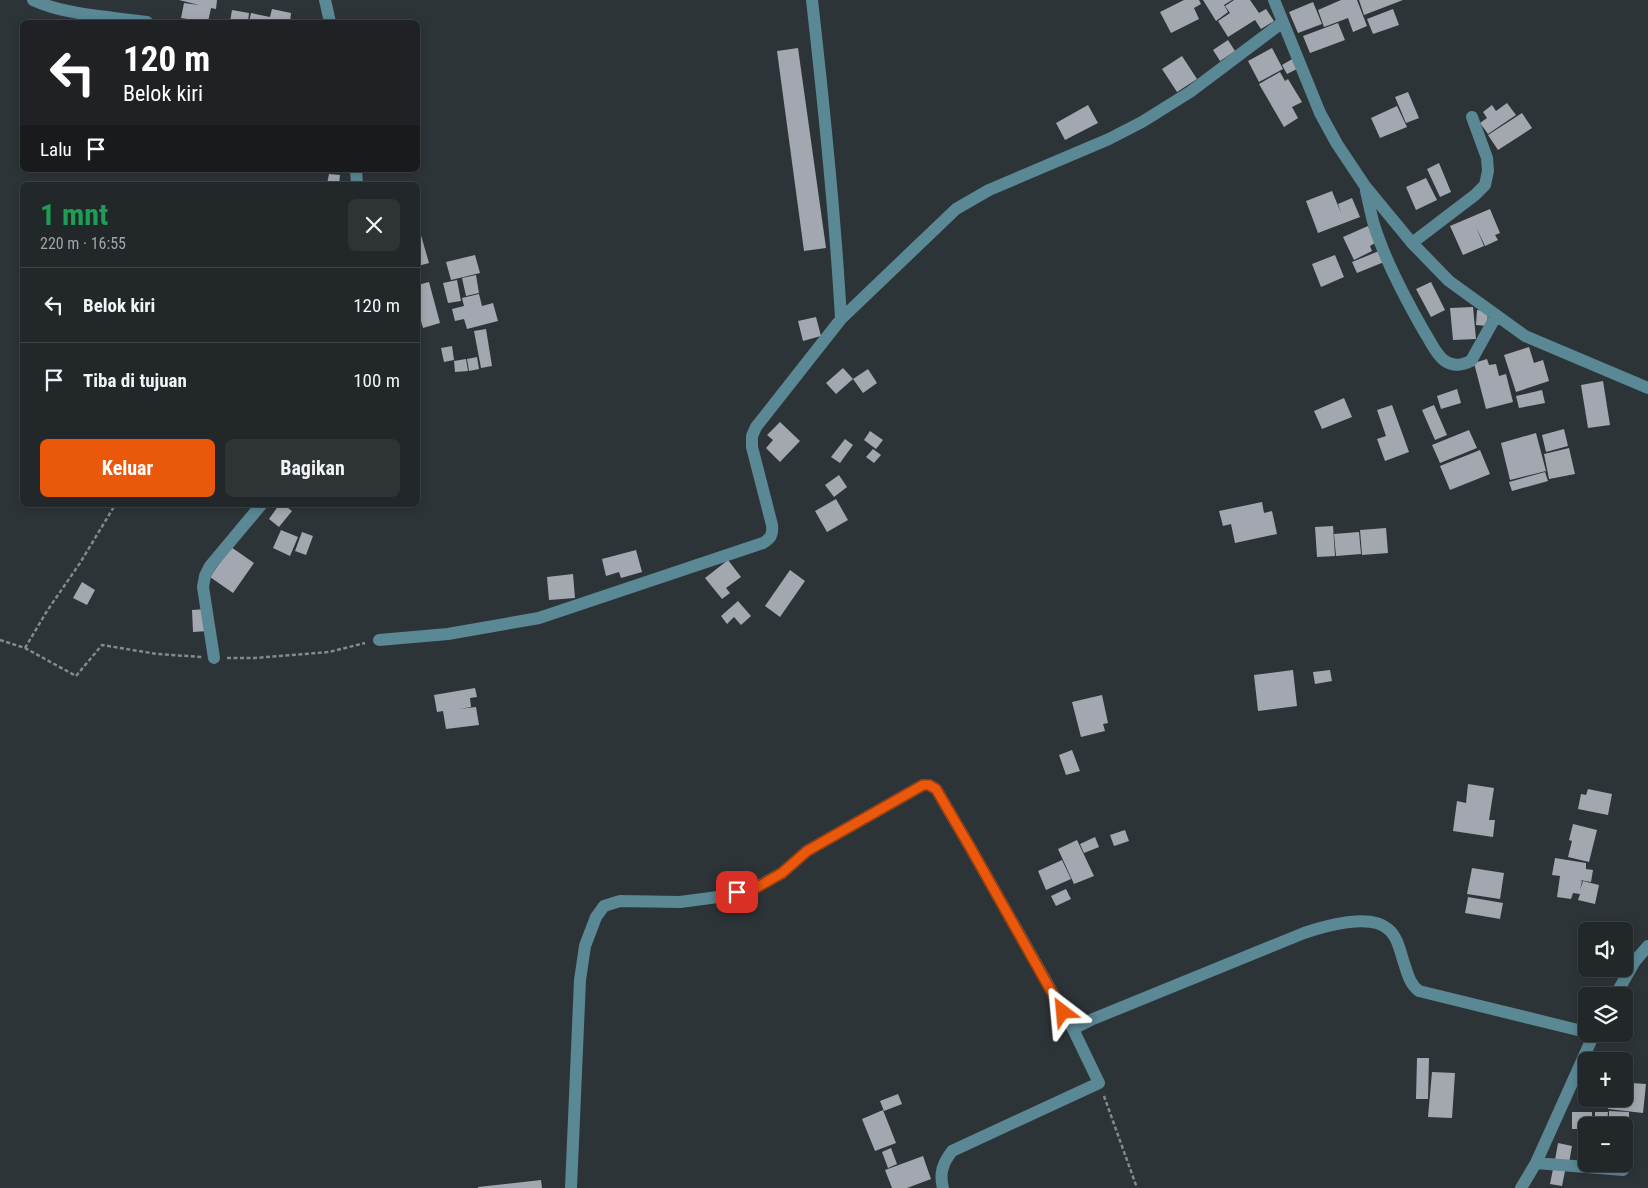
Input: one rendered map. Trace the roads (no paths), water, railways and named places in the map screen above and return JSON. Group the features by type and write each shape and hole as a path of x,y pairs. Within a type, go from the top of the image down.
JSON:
{"street":[{"path":"33,0 64,10 133,20"},
{"path":"325,0 330,20"},
{"path":"812,0 830,161 841,319"},
{"path":"1274,0 1320,113 1337,144 1365,186 1412,243 1448,281 1524,336 1648,388"},
{"path":"379,640 448,634 539,618 763,543 770,539 773,534 772,525 752,447 752,436 756,427 841,319 956,209 989,190 1109,139 1142,122 1190,92 1283,22"},
{"path":"1412,243 1475,195 1485,185 1488,172 1487,158 1472,117"},
{"path":"1365,186 1375,228 1388,261 1412,310 1444,360 1453,365 1460,365 1471,361 1496,316"},
{"path":"214,658 203,587 205,576 210,566 259,507"},
{"path":"571,1188 580,980 585,946 596,917 604,906 620,901 680,902 718,897 756,888 782,873 807,851 923,785 929,785 936,789 970,847 1073,1029 1099,1083 952,1151 943,1163 940,1179 943,1188"},
{"path":"1073,1029 1093,1019 1304,933 1345,922 1364,922 1382,925 1389,930 1397,941 1410,980 1418,991 1578,1030"},
{"path":"1620,987 1635,961 1648,946"},
{"path":"1521,1188 1536,1163 1589,1042"},
{"path":"1536,1163 1578,1166"}]}
